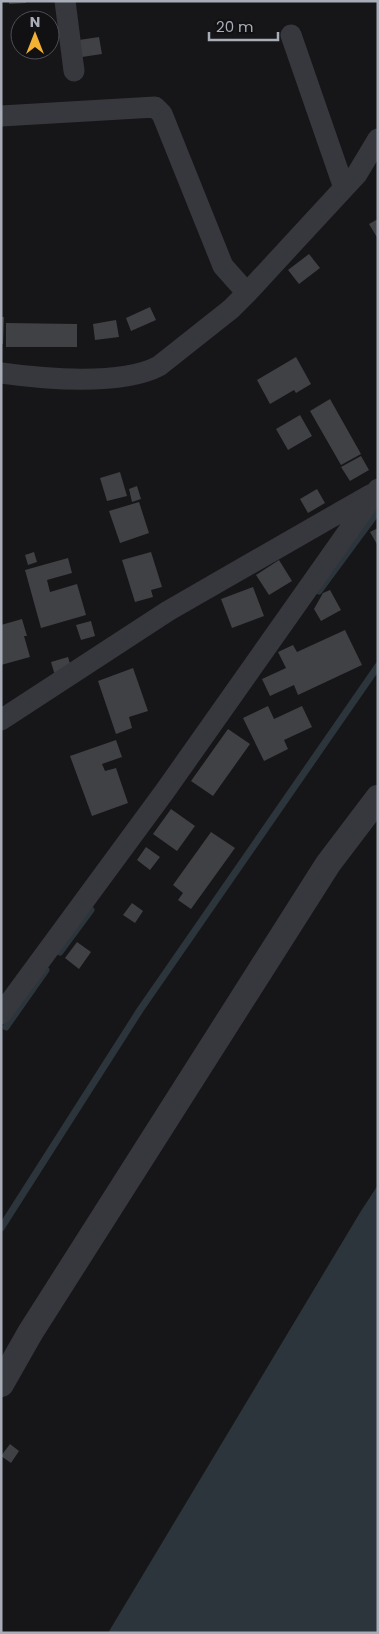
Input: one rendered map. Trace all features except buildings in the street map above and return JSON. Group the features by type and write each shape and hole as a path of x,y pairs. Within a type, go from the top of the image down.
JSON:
{"street":[{"path":"65,1 74,71"},
{"path":"291,35 344,188"},
{"path":"1,116 155,107 162,114 223,266 247,293"},
{"path":"1,374 46,378 112,378 149,371 159,366 247,293 357,174 378,139"},
{"path":"1,720 168,611 376,491"},
{"path":"1,1014 166,791 376,491"},
{"path":"1,1384 35,1324 328,864 378,798"}],"shaded area":[{"path":"378,1185 378,1633 108,1633 361,1211"}],"waterway":[{"path":"319,591 378,511"},
{"path":"1,1228 140,1010 378,666"},
{"path":"60,952 91,910"},
{"path":"6,1027 46,970"}]}
